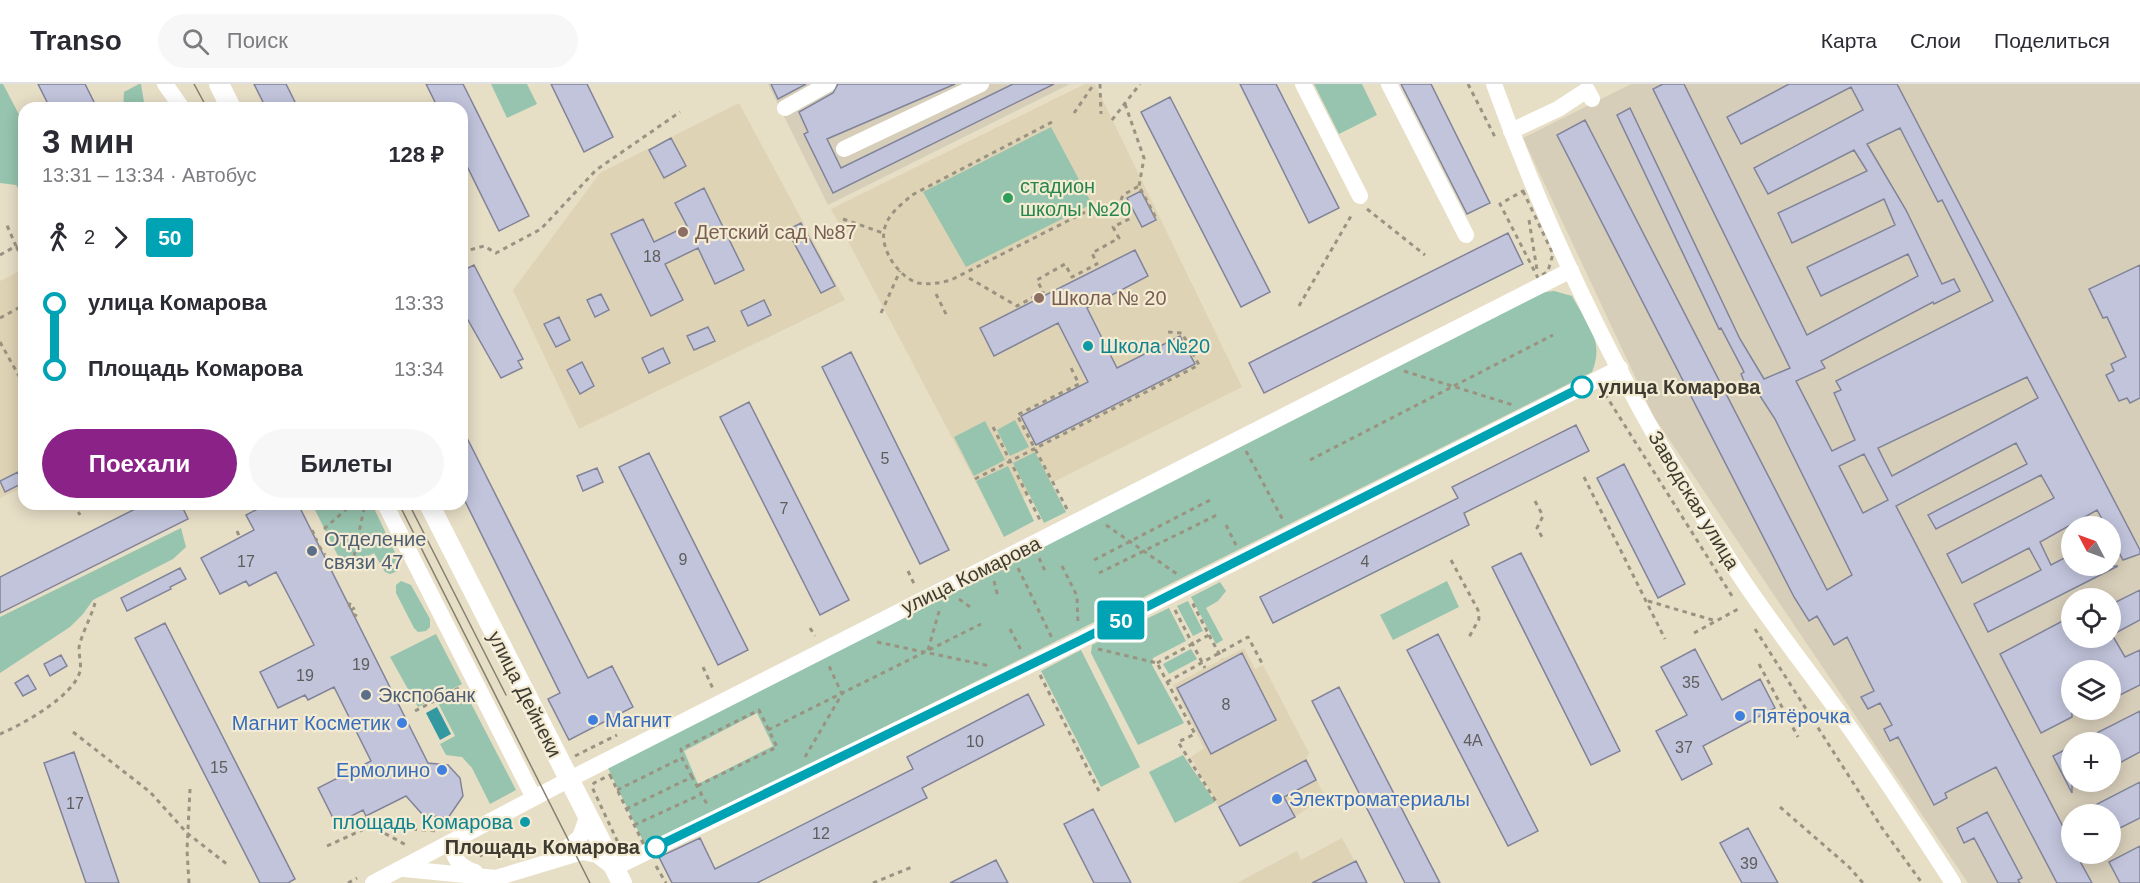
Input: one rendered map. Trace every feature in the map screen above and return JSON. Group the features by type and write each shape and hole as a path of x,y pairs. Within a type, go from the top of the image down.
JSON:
{"main road":[{"path":"219,84 228,102"},
{"name":"улица Дейнеки","path":"432,510 618,875"}],"street":[{"path":"165,84 178,102"},
{"path":"785,108 828,84"},
{"path":"844,149 981,84"},
{"path":"1303,84 1363,202"},
{"path":"1389,84 1466,236"},
{"name":"Заводская улица","path":"1494,84 1511,131 1571,270 1657,440 1737,572 1841,716 1953,883"},
{"path":"1511,131 1558,109 1587,90 1592,99"},
{"name":"улица Комарова","path":"373,883 402,869 450,835 534,798 1571,270"},
{"path":"402,869 434,870 492,879 576,853 589,852 618,875 1620,368"},
{"path":"388,510 534,798"},
{"path":"538,866 566,852 576,843 588,815"},
{"path":"450,835 454,844 453,854 462,866 475,872 505,876"}],"path":[{"path":"1074,113 1094,84"},
{"path":"1100,84 1101,114"},
{"path":"1112,120 1140,84"},
{"path":"1125,104 1144,158 1140,186 1157,220"},
{"path":"468,250 484,246 496,253 541,229 596,170 680,112"},
{"path":"1052,122 912,195 895,210 884,228 884,245 900,270 918,283 936,284 951,280 1099,205"},
{"path":"1121,200 1123,195 1140,186"},
{"path":"1523,191 1553,254 1548,271 1538,278 1506,215 1500,204 1523,191"},
{"path":"1363,202 1425,255"},
{"path":"1299,306 1351,216"},
{"path":"969,278 1017,306 1043,292 1037,280 1065,264 1072,278 1097,264 1092,253 1119,238 1113,227 1131,218"},
{"path":"843,219 884,233"},
{"path":"6,223 18,250"},
{"path":"0,255 16,246"},
{"path":"881,313 900,270"},
{"path":"936,294 948,318"},
{"path":"0,318 18,308"},
{"path":"975,479 1199,365 1182,333 1167,332"},
{"path":"1310,460 1553,334"},
{"path":"0,342 18,374"},
{"path":"1071,368 1079,384 1017,415 1071,518"},
{"path":"1398,369 1534,412"},
{"path":"1596,380 1747,617"},
{"path":"993,427 1045,531"},
{"path":"1239,439 1286,526"},
{"path":"1584,477 1665,639"},
{"path":"1094,560 1212,499"},
{"path":"1535,501 1543,516 1537,528 1542,537"},
{"path":"77,510 80,515"},
{"path":"324,529 345,510"},
{"path":"352,565 364,510"},
{"path":"1099,573 1219,514"},
{"path":"1092,515 1183,579"},
{"path":"1226,525 1239,551"},
{"path":"312,530 325,555"},
{"path":"237,531 240,538"},
{"path":"318,532 319,543 326,550"},
{"path":"1451,560 1478,610 1479,619 1468,639"},
{"path":"1017,565 1054,642"},
{"path":"1062,566 1077,596 1078,630"},
{"path":"908,571 915,587 925,582"},
{"path":"1188,595 1222,659"},
{"path":"351,599 351,610"},
{"path":"928,651 942,601"},
{"path":"1647,601 1716,621"},
{"path":"0,734 21,726 47,708 72,685 80,672 80,644 95,603"},
{"path":"1172,603 1205,668"},
{"path":"351,610 356,607"},
{"path":"1694,633 1740,608"},
{"path":"351,610 361,618"},
{"path":"768,730 981,624"},
{"path":"1754,627 1882,828 1922,883"},
{"path":"810,628 816,639 826,633"},
{"path":"1010,629 1024,657"},
{"path":"1095,648 1156,663 1209,635"},
{"path":"1167,682 1248,638 1263,665"},
{"path":"876,642 1001,669"},
{"path":"1156,663 1195,734 1178,742 1217,803"},
{"path":"827,664 842,694"},
{"path":"1759,664 1798,736"},
{"path":"703,668 713,688 723,683"},
{"path":"1036,669 1099,791"},
{"path":"415,711 474,680"},
{"path":"804,759 842,694"},
{"path":"697,786 777,747 759,710 681,749 682,758 697,786 711,810"},
{"path":"573,757 627,730"},
{"path":"73,732 150,792 187,833 228,865"},
{"path":"617,790 682,758"},
{"path":"610,775 626,809 643,843 623,851 592,786 610,775"},
{"path":"626,809 692,777"},
{"path":"189,883 187,833 190,789"},
{"path":"634,825 702,794"},
{"path":"1780,807 1849,867 1863,883"},
{"path":"366,816 371,826 412,848"},
{"path":"327,846 371,826 450,835"},
{"path":"651,856 666,883"},
{"path":"873,883 912,867"}],"shaded area":[{"path":"768,84 1070,84 828,205"},
{"name":"Школа № 20","path":"1085,84 1095,84 1242,387 992,513 831,209"},
{"path":"1631,84 2140,84 2140,883 1968,883 1654,417 1523,138"},
{"name":"Детский сад №87","path":"739,103 845,300 579,429 513,290 600,173"},
{"path":"18,272 18,490 0,498 0,281"},
{"path":"1244,648 1255,669 1263,665 1309,753 1306,760 1325,796 1295,817 1240,846 1191,757 1204,748 1173,685"},
{"path":"1342,838 1367,883 1237,883 1297,851 1301,860"}],"green space":[{"path":"0,84 3,84 18,113 18,188 16,185 0,183"},
{"path":"141,84 144,102 123,102 124,92"},
{"path":"491,84 527,84 537,104 507,118"},
{"path":"1314,84 1362,84 1377,115 1339,134"},
{"name":"стадион школы №20","path":"1051,127 1092,204 966,267 923,192"},
{"path":"1554,291 1572,296 1595,341 1596,351 1592,372 646,847 607,766 1530,294","holes":["757,713 773,746 698,784 684,751"]},
{"path":"1015,420 1029,447 1010,456 997,430"},
{"path":"985,421 1005,460 974,476 954,437"},
{"path":"1035,452 1066,512 1044,523 1013,463"},
{"path":"1008,466 1034,521 1004,537 976,481"},
{"path":"315,510 375,510 400,563 398,571 390,574 385,572 374,553 344,568"},
{"path":"181,528 186,547 173,559 93,600 70,627 0,673 0,617"},
{"path":"401,581 411,585 430,619 430,627 426,631 418,632 414,628 396,593 396,585"},
{"path":"1447,581 1459,607 1393,640 1380,615"},
{"path":"1220,582 1226,591 1218,601 1206,608 1223,640 1216,644 1191,597"},
{"path":"1188,601 1203,631 1193,636 1177,606"},
{"path":"1169,608 1186,641 1153,658 1152,665 1184,723 1138,745 1091,653 1092,645"},
{"path":"436,634 462,684 418,707 390,657"},
{"path":"1191,649 1197,659 1169,674 1163,664"},
{"path":"1081,650 1140,767 1101,787 1041,671"},
{"path":"464,690 516,790 490,804 472,768 462,757 446,755 440,744 455,736 438,703"},
{"path":"1183,755 1215,802 1175,823 1149,772"}],"water":[{"path":"437,707 451,734 440,740 426,713"}],"building":[{"path":"38,84 85,84 94,102 47,102"},
{"path":"254,84 286,84 295,102 263,102"},
{"path":"426,84 463,84 529,216 499,231 468,168 468,102 435,102"},
{"path":"551,84 587,84 613,137 584,152"},
{"path":"771,84 806,84 778,99"},
{"path":"838,84 955,84 827,139 841,168 1013,84 1054,84 833,193 804,134 808,132 799,112 833,93"},
{"path":"1240,84 1276,84 1339,208 1309,223"},
{"path":"1401,84 1431,84 1490,203 1467,214"},
{"path":"1663,84 1684,84 1807,335 1918,276 1908,254 1821,296 1807,267 1895,225 1884,199 1792,243 1778,213 1867,171 1854,150 1768,194 1754,168 1863,110 1851,87 1741,144 1727,117 1789,84 1897,84 2140,550 2140,554 2123,560 2121,556 2121,516 2100,516 2097,510 2086,516 2061,516 2061,530 2040,542 2051,565 2061,560 2061,576 2098,576 2075,588 2061,588 2061,595 1988,632 1974,604 2041,570 2029,548 1962,583 1947,554 2054,498 2041,475 1936,529 1928,515 2027,464 2016,443 1896,506 2061,823 2061,864 2082,864 2092,883 2057,883 1996,767 1945,793 1947,798 1934,805 1898,737 1890,741 1884,729 1892,725 1880,703 1868,709 1861,697 1874,691 1847,637 1834,645 1817,616 1809,621 1794,597 1557,135 1585,120 1827,590 1852,575 1775,419 1753,385 1747,388 1741,374 1744,372 1721,328 1719,329 1617,115 1630,108 1740,339 1764,379 1790,368 1653,89","holes":["1900,128 1938,202 1942,200 1993,301 1836,381 1841,390 1834,393 1855,440 1832,451 1796,381 1825,368 1821,361 1933,302 1934,304 1960,291 1954,279 1942,284 1906,210 1867,144","2027,377 2038,398 1892,476 1878,448","1864,454 1888,500 1863,513 1839,466"]},
{"path":"1170,97 1270,292 1241,307 1141,112"},
{"path":"671,138 686,166 664,178 649,150"},
{"path":"704,188 744,270 715,284 698,248 665,264 683,300 651,316 611,234 643,219 654,242 687,226 675,203"},
{"path":"1141,191 1156,220 1142,227 1127,198"},
{"path":"801,223 835,286 821,293 787,230"},
{"path":"1508,233 1523,264 1264,393 1249,363"},
{"name":"Школа №20","path":"1135,250 1148,276 1087,308 1117,368 1180,336 1195,364 1036,445 1021,416 1088,382 1058,323 994,356 980,328"},
{"path":"474,265 523,359 518,361 522,368 501,378 468,320 468,268"},
{"path":"2140,265 2140,398 2130,403 2127,398 2119,401 2106,375 2114,371 2111,364 2126,357 2107,317 2103,318 2089,289"},
{"path":"601,294 609,310 595,317 587,300"},
{"path":"764,300 771,315 748,326 741,311"},
{"path":"559,317 570,340 556,347 544,324"},
{"path":"708,327 715,341 694,350 687,336"},
{"path":"663,348 670,363 649,373 642,358"},
{"path":"851,352 949,550 920,564 822,367"},
{"path":"582,362 594,386 580,394 567,370"},
{"path":"749,402 849,600 820,615 720,417"},
{"path":"1576,425 1589,451 1464,513 1469,525 1273,623 1260,597 1458,498 1452,487"},
{"path":"468,440 588,678 612,666 633,707 569,740 548,699 560,693 468,507"},
{"path":"649,453 748,650 718,665 619,467"},
{"path":"1624,464 1685,584 1658,598 1597,478"},
{"path":"597,468 603,482 583,491 577,476"},
{"path":"18,472 18,486 5,492 0,481"},
{"path":"133,510 184,510 188,519 0,613 0,577"},
{"path":"256,510 301,510 428,763 448,765 460,778 463,796 448,818 423,815 406,796 366,816 363,810 336,824 318,788 371,761 334,687 308,700 305,695 278,708 260,672 314,645 276,572 249,586 246,581 220,594 201,558 254,530 246,515"},
{"path":"1521,553 1620,751 1591,765 1492,567"},
{"path":"180,568 186,579 127,611 121,598"},
{"path":"2140,590 2140,620 2121,630 2121,600"},
{"path":"2061,622 2061,648 2120,648 2125,657 2140,650 2140,685 2121,694 2121,660 2061,660 2061,720 2066,720 2041,733 2000,654"},
{"path":"165,623 295,879 288,883 260,883 135,638"},
{"path":"1438,634 1538,831 1508,846 1407,650"},
{"path":"1695,649 1722,700 1760,679 1775,708 1703,746 1712,764 1682,780 1656,731 1687,715 1661,667"},
{"path":"1242,653 1276,720 1211,754 1177,688"},
{"path":"61,655 67,666 50,676 44,664"},
{"path":"28,675 36,689 23,696 15,683"},
{"path":"1339,687 1440,883 1405,883 1312,701"},
{"path":"1028,694 1044,725 922,788 927,798 757,883 672,883 659,857 700,838 715,869 913,769 907,757"},
{"path":"2140,711 2140,752 2121,762 2121,732 2099,732"},
{"path":"74,752 119,883 86,883 44,763"},
{"path":"2061,752 2061,772 2053,756"},
{"path":"1306,760 1316,780 1284,797 1295,817 1240,846 1219,807"},
{"path":"2140,782 2140,818 2121,828 2121,804 2097,804"},
{"path":"1093,809 1131,883 1094,883 1064,824"},
{"path":"1987,812 2022,878 2018,880 2020,883 1998,883 1974,838 1964,843 1957,828"},
{"path":"1748,828 1778,883 1742,883 1720,843"},
{"path":"2140,846 2140,883 2120,883 2110,864 2121,864 2121,856"},
{"path":"996,860 1008,883 950,883"},
{"path":"1356,861 1367,883 1312,883"}],"tram line":[{"path":"194,84 204,102"},
{"path":"402,510 590,883"},
{"path":"412,510 506,695"}],"bus line":[{"name":"50","path":"656,847 1081,640 1582,387"}],"place":[{"name":"стадион школы №20","path":"1008,198"},
{"name":"Детский сад №87","path":"683,232"},
{"name":"Школа № 20","path":"1039,298"},
{"name":"Школа №20","path":"1088,346"},
{"name":"улица Комарова","path":"1582,387"},
{"name":"Отделение связи 47","path":"312,551"},
{"name":"Экспобанк","path":"366,695"},
{"name":"Пятёрочка","path":"1740,716"},
{"name":"Магнит","path":"593,720"},
{"name":"Магнит Косметик","path":"402,723"},
{"name":"Ермолино","path":"442,770"},
{"name":"Электроматериалы","path":"1277,799"},
{"name":"площадь Комарова","path":"525,822"},
{"name":"Площадь Комарова","path":"656,847"}]}
